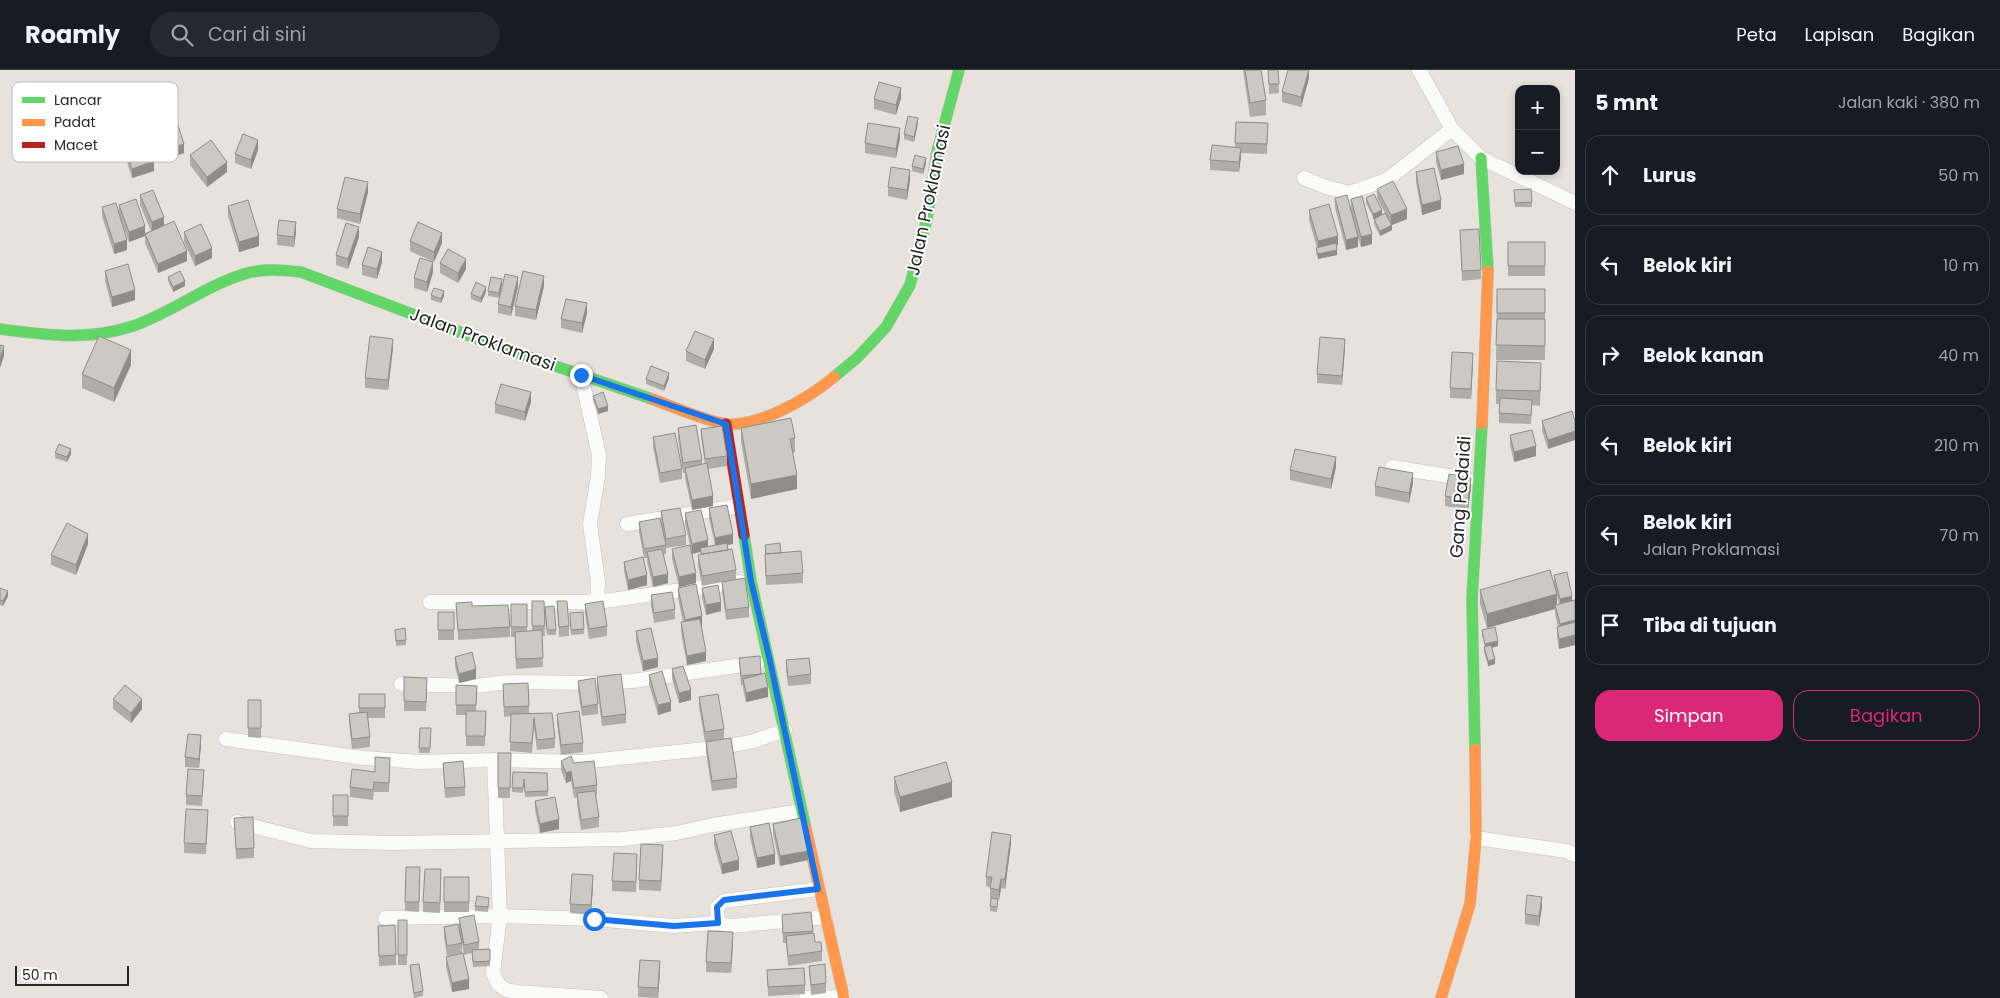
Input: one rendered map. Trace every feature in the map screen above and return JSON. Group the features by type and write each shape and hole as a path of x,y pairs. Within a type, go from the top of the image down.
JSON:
{"street":[{"name":"Jalan Proklamasi","path":"0,330 55,336 104,332 133,326 244,274 273,269 301,272 494,345 726,424 756,420 787,409 826,384 858,357 886,327 910,285 927,219 937,152 959,70"},
{"path":"1419,70 1452,128 1481,158 1575,203"},
{"path":"1304,178 1326,187 1349,193 1388,179 1452,128"},
{"name":"Gang Padaidi","path":"1441,998 1470,904 1476,838 1472,599 1489,287 1481,158"},
{"path":"581,375 599,455 598,476 590,524 598,582 597,602"},
{"path":"726,424 751,581 770,661 818,889 844,997 806,998"},
{"path":"1392,467 1478,481"},
{"path":"626,524 738,506"},
{"path":"430,602 597,602 751,581"},
{"path":"401,684 475,686 509,682 596,683 632,681 770,661"},
{"path":"226,739 364,758 419,762 494,760 581,762 724,748 754,741 785,730"},
{"path":"494,760 500,916 493,972 498,984 506,990 517,992 601,998"},
{"path":"237,822 311,841 393,843 623,839 802,811"},
{"path":"1476,838 1566,851 1575,855"},
{"path":"718,923 717,907 724,900 818,889"},
{"path":"385,918 500,916 594,919 674,926 718,923 732,926 825,917"}],"building":[{"path":"1245,70 1261,70 1266,100 1250,103"},
{"path":"1268,70 1278,70 1279,84 1269,84"},
{"path":"1288,70 1309,70 1301,97 1282,92"},
{"path":"879,82 901,88 896,105 874,99"},
{"path":"908,116 918,118 914,137 904,134"},
{"path":"1236,122 1268,123 1267,144 1235,143"},
{"path":"868,123 900,128 896,149 865,143"},
{"path":"178,125 184,144 178,146"},
{"path":"243,134 258,140 251,160 235,154"},
{"path":"211,140 227,162 207,177 190,155"},
{"path":"1212,145 1241,148 1239,162 1210,160"},
{"path":"1458,146 1464,164 1441,170 1436,152"},
{"path":"915,155 926,158 923,169 912,166"},
{"path":"130,162 151,162 132,169"},
{"path":"891,167 910,170 907,190 888,187"},
{"path":"1434,168 1441,200 1422,205 1416,172"},
{"path":"345,177 368,182 360,214 337,209"},
{"path":"1393,181 1407,209 1391,215 1377,189"},
{"path":"1531,189 1532,202 1515,203 1514,190"},
{"path":"153,190 164,217 152,222 140,195"},
{"path":"1374,194 1382,210 1373,214 1366,198"},
{"path":"1347,195 1358,237 1346,240 1335,198"},
{"path":"1362,196 1372,234 1361,237 1351,199"},
{"path":"136,199 145,226 129,232 119,205"},
{"path":"248,200 259,236 239,242 228,206"},
{"path":"116,203 127,240 114,244 102,207"},
{"path":"1329,204 1338,236 1318,241 1309,210"},
{"path":"1385,213 1392,225 1380,231 1374,219"},
{"path":"279,220 296,222 294,237 277,235"},
{"path":"174,221 187,251 158,264 145,234"},
{"path":"418,222 442,233 434,252 410,241"},
{"path":"346,223 359,227 348,259 336,255"},
{"path":"201,224 212,248 195,256 184,232"},
{"path":"1479,229 1481,270 1462,271 1460,230"},
{"path":"1508,242 1545,242 1545,266 1508,266"},
{"path":"1336,243 1337,250 1318,254 1316,248"},
{"path":"368,247 382,252 377,269 362,265"},
{"path":"448,249 466,259 458,273 440,263"},
{"path":"420,258 433,262 427,282 414,278"},
{"path":"128,264 135,290 112,297 105,271"},
{"path":"180,271 185,281 173,287 168,277"},
{"path":"523,271 544,276 536,310 515,306"},
{"path":"505,274 518,277 511,307 498,304"},
{"path":"491,277 502,279 499,293 488,291"},
{"path":"476,282 486,287 481,298 471,294"},
{"path":"434,288 444,291 441,299 431,295"},
{"path":"1497,289 1545,289 1545,313 1497,313"},
{"path":"566,299 587,303 582,323 561,319"},
{"path":"1497,319 1545,319 1545,346 1496,345"},
{"path":"695,331 714,339 705,360 686,351"},
{"path":"99,336 131,350 114,388 82,374"},
{"path":"370,336 393,339 388,380 365,378"},
{"path":"1320,337 1345,339 1342,376 1317,374"},
{"path":"0,345 4,346 0,358"},
{"path":"1452,352 1473,353 1471,389 1450,388"},
{"path":"1497,361 1541,363 1540,391 1496,390"},
{"path":"651,366 669,373 664,386 646,379"},
{"path":"501,384 531,392 525,412 495,404"},
{"path":"603,392 608,406 598,409 593,396"},
{"path":"1500,398 1532,400 1531,415 1499,413"},
{"path":"1572,411 1575,431 1548,440 1542,421"},
{"path":"791,418 795,438 790,439 797,475 751,484 741,428"},
{"path":"696,425 702,460 683,463 678,428"},
{"path":"722,426 727,456 705,459 701,429"},
{"path":"1532,430 1536,446 1514,452 1510,435"},
{"path":"675,433 682,469 660,473 653,437"},
{"path":"59,444 71,449 67,457 55,453"},
{"path":"1295,449 1336,457 1331,479 1290,470"},
{"path":"707,463 713,496 692,500 685,468"},
{"path":"1379,467 1413,473 1409,493 1375,486"},
{"path":"1449,474 1471,478 1468,500 1445,496"},
{"path":"727,505 733,534 715,538 709,508"},
{"path":"680,508 686,535 666,539 661,511"},
{"path":"701,510 708,540 692,544 685,513"},
{"path":"660,518 666,545 644,549 639,522"},
{"path":"67,523 88,534 76,565 51,555"},
{"path":"727,543 728,550 702,554 700,548"},
{"path":"780,543 781,553 766,554 765,545"},
{"path":"690,545 696,573 679,577 672,549"},
{"path":"662,549 668,574 653,577 647,552"},
{"path":"732,549 736,570 702,576 698,555"},
{"path":"801,551 803,573 766,576 765,554"},
{"path":"643,557 647,575 628,580 624,562"},
{"path":"1550,570 1557,594 1487,614 1480,590"},
{"path":"1567,572 1572,596 1560,599 1554,575"},
{"path":"745,578 749,607 726,610 722,582"},
{"path":"696,584 702,616 685,620 678,588"},
{"path":"718,585 721,602 706,605 702,588"},
{"path":"0,588 8,591 3,601 0,600"},
{"path":"672,592 675,609 654,613 651,595"},
{"path":"1575,600 1575,620 1560,624 1555,605"},
{"path":"532,601 544,601 545,626 532,626"},
{"path":"557,601 567,601 569,626 559,627"},
{"path":"603,601 607,626 589,629 585,604"},
{"path":"472,602 472,606 508,605 510,627 458,630 456,603"},
{"path":"511,604 527,604 527,627 511,627"},
{"path":"554,606 556,630 547,630 545,607"},
{"path":"438,612 454,612 454,630 438,630"},
{"path":"583,612 584,629 571,630 570,613"},
{"path":"700,619 706,652 687,656 681,622"},
{"path":"1575,622 1575,635 1559,639 1557,627"},
{"path":"1495,627 1498,641 1485,644 1482,630"},
{"path":"405,628 406,640 396,641 395,630"},
{"path":"651,628 658,658 643,661 636,631"},
{"path":"542,630 543,658 516,659 515,632"},
{"path":"1491,645 1495,659 1488,661 1484,647"},
{"path":"472,652 476,669 459,674 455,657"},
{"path":"760,656 761,674 741,676 739,658"},
{"path":"809,658 811,674 788,677 786,660"},
{"path":"683,666 691,690 679,693 672,669"},
{"path":"662,671 671,702 658,705 649,675"},
{"path":"765,673 768,687 746,693 743,679"},
{"path":"621,674 626,714 602,717 597,677"},
{"path":"404,677 427,678 426,702 404,701"},
{"path":"595,678 598,704 582,707 578,681"},
{"path":"528,683 529,706 504,707 503,684"},
{"path":"125,685 142,699 131,713 113,699"},
{"path":"456,685 477,686 476,705 456,705"},
{"path":"359,694 385,694 385,708 359,708"},
{"path":"718,694 724,729 705,732 699,697"},
{"path":"248,700 261,700 261,728 248,728"},
{"path":"466,711 486,711 485,736 466,736"},
{"path":"579,711 583,743 561,745 557,714"},
{"path":"367,712 370,737 352,739 349,714"},
{"path":"552,713 555,738 537,740 534,718 532,743 510,742 511,714"},
{"path":"420,728 431,728 430,748 419,748"},
{"path":"188,734 201,735 199,759 185,757"},
{"path":"731,738 737,778 712,781 706,742"},
{"path":"498,753 511,753 510,788 498,788"},
{"path":"571,756 574,763 594,761 597,785 574,788 571,771 566,773 561,761"},
{"path":"375,757 390,758 389,783 374,782 373,790 350,787 352,769 375,772"},
{"path":"463,761 465,787 445,788 443,763"},
{"path":"946,762 952,782 900,797 894,777"},
{"path":"188,769 204,770 202,796 186,795"},
{"path":"513,772 547,773 548,791 525,792 524,779 523,788 512,788"},
{"path":"595,791 599,817 581,820 577,793"},
{"path":"333,795 348,795 348,816 333,816"},
{"path":"555,797 559,819 540,824 535,801"},
{"path":"186,809 208,810 206,844 184,843"},
{"path":"253,817 254,848 236,849 234,818"},
{"path":"801,818 808,851 780,856 773,824"},
{"path":"769,823 775,854 757,858 750,827"},
{"path":"731,831 739,860 722,864 714,835"},
{"path":"992,832 1011,835 1005,879 1001,879 999,890 990,888 992,877 986,877"},
{"path":"641,844 663,845 661,881 639,880"},
{"path":"614,853 637,854 636,882 612,881"},
{"path":"406,867 420,867 419,902 405,902"},
{"path":"425,869 441,869 440,903 423,902"},
{"path":"572,874 593,875 591,905 570,904"},
{"path":"444,877 469,877 469,902 444,902"},
{"path":"1527,895 1542,897 1539,916 1525,914"},
{"path":"477,896 489,898 488,907 475,906"},
{"path":"991,898 998,899 997,907 990,906"},
{"path":"811,912 813,931 783,933 782,915"},
{"path":"474,915 479,942 464,945 459,918"},
{"path":"398,920 407,920 407,955 398,955"},
{"path":"458,924 462,943 447,946 444,927"},
{"path":"395,925 396,955 379,956 378,926"},
{"path":"708,931 733,932 731,963 706,962"},
{"path":"814,933 815,942 821,942 822,951 788,956 786,936"},
{"path":"490,949 490,961 473,962 472,950"},
{"path":"463,953 469,979 452,983 446,957"},
{"path":"640,960 660,961 658,988 638,987"},
{"path":"419,964 423,991 414,993 410,965"},
{"path":"825,964 826,983 811,985 809,966"},
{"path":"804,968 805,985 768,987 767,970"}],"traffic: fast":[{"path":"834,377 858,357 886,327 910,285 927,219 937,152 959,70"},
{"path":"1481,158 1488,271"},
{"path":"0,329 67,335 100,334 116,331 147,321 216,285 244,274 265,270 301,272 494,345 652,399"},
{"path":"1475,749 1472,599 1482,424"},
{"path":"744,535 751,581 806,829"}],"traffic: slow":[{"path":"1482,424 1488,271"},
{"path":"652,399 710,420 726,424 739,424 769,416 798,402 834,377"},
{"path":"1441,998 1470,904 1476,838 1475,749"},
{"path":"806,829 844,998"}],"traffic: jam":[{"path":"726,424 744,535"}],"route":[{"path":"581,375 726,424 751,581 770,661 818,889 724,900 717,907 718,923 674,926 594,919"}]}
